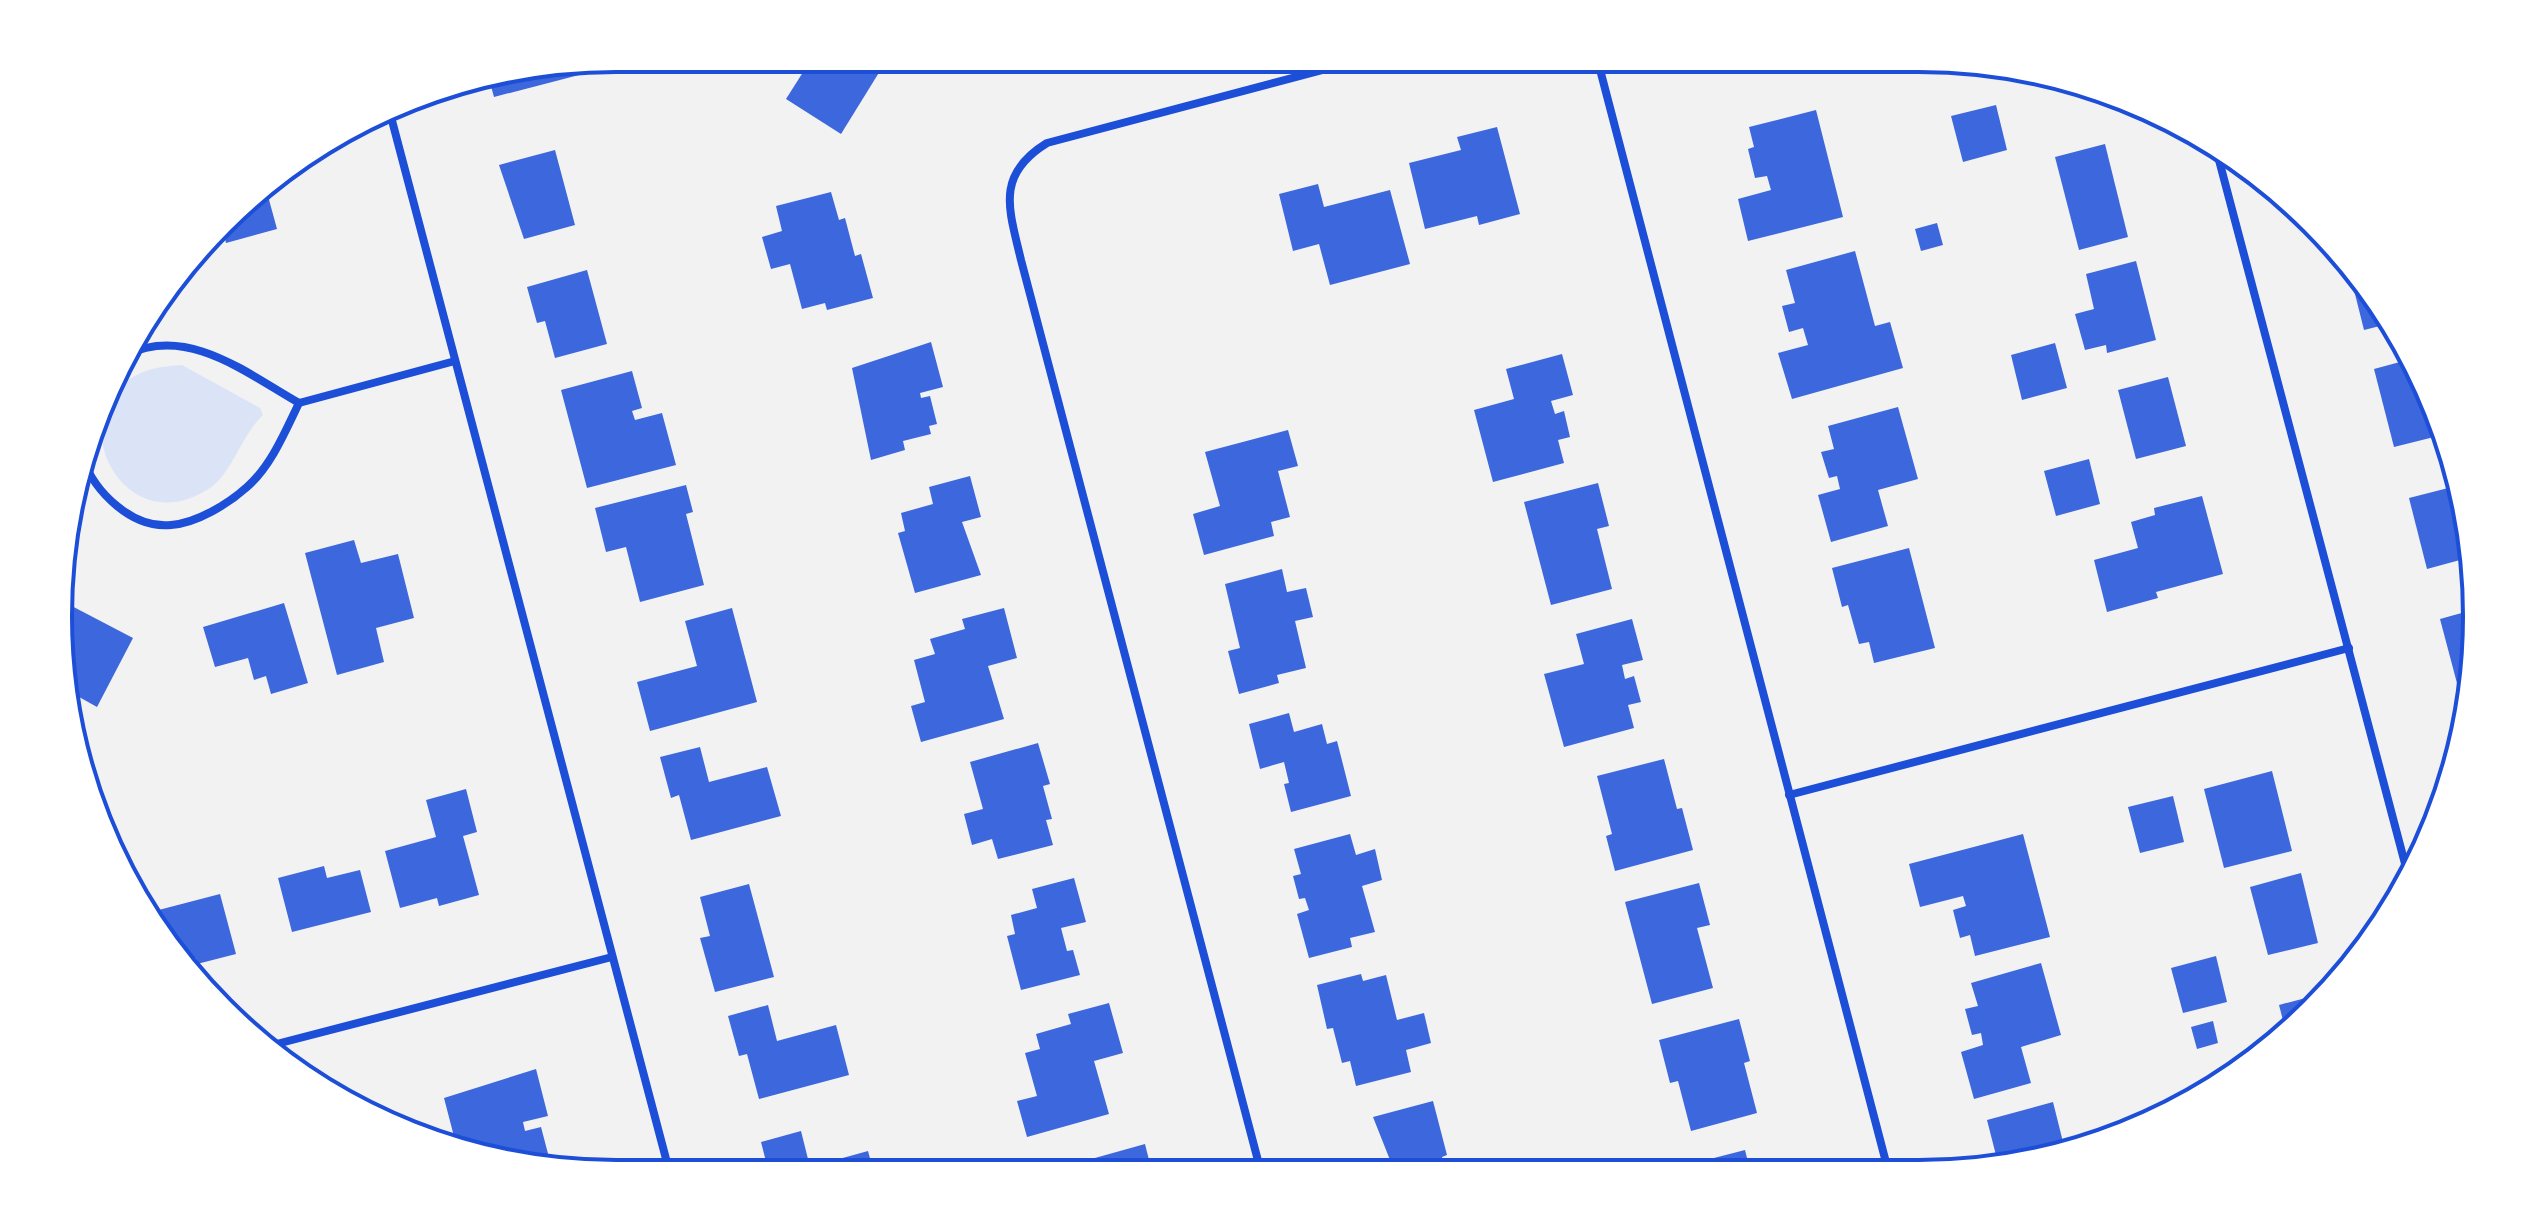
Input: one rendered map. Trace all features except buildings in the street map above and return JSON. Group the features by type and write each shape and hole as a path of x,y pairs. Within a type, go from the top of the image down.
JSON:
{"street":[{"path":"1258,1160 1015,237 1009,193 1019,165 1047,143 1315,72"},
{"path":"1601,72 1885,1160"},
{"path":"392,120 666,1160"},
{"path":"2220,163 2405,862"},
{"path":"143,347 184,344 216,356 299,403 455,361"},
{"path":"92,473 104,494 134,518 170,526 216,510 249,486 279,445 299,403"},
{"path":"1789,795 2349,648"},
{"path":"279,1043 612,957"}],"shaded area":[{"path":"182,365 260,408 263,415 224,473 210,488 174,502 143,498 119,480 105,453 103,435 123,386 138,374"}]}
